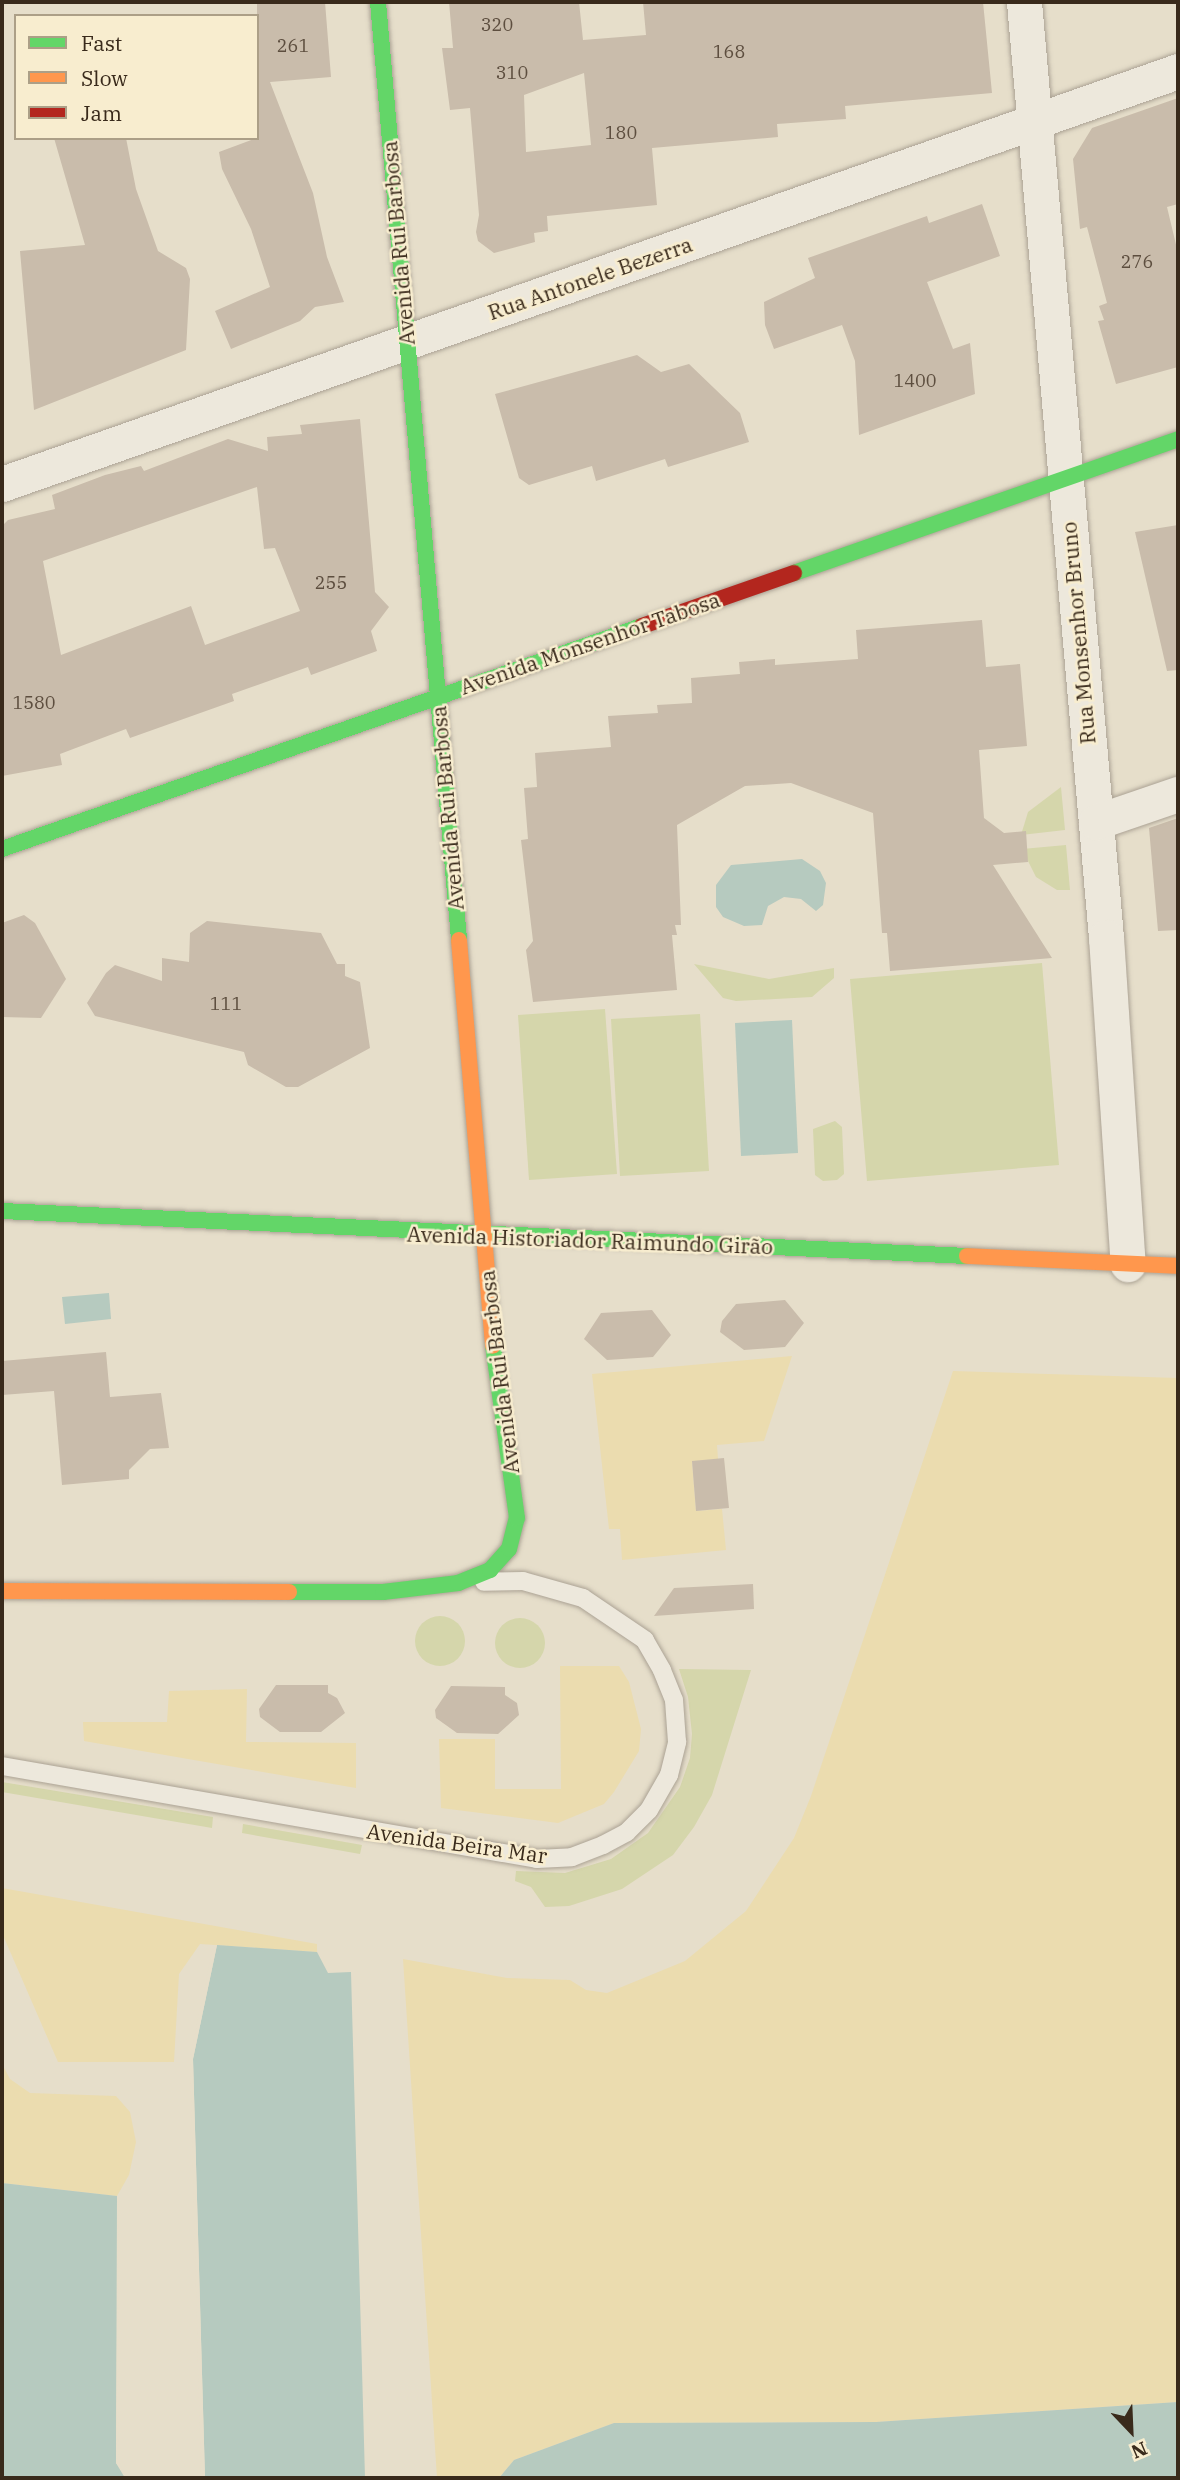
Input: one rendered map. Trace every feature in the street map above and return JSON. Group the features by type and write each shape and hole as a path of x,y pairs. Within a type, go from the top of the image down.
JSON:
{"main road":[{"name":"Avenida Rui Barbosa","path":"378,2 496,1377 517,1518 514,1536 501,1560 479,1576 458,1583"},
{"name":"Avenida Monsenhor Tabosa","path":"2,849 1178,439"},
{"name":"Avenida Historiador Raimundo Girão","path":"2,1211 484,1236 1178,1266"},
{"name":"Avenida Beira Mar","path":"2,1591 383,1592 458,1583"}],"street":[{"name":"Rua Monsenhor Bruno","path":"1024,2 1096,822 1128,1264"},
{"name":"Rua Antonele Bezerra","path":"2,484 1178,71"},
{"path":"1096,822 1178,794"}],"lane":[{"name":"Avenida Beira Mar","path":"2,1766 537,1859 572,1857 626,1832 649,1810 669,1775 677,1742 674,1700 645,1640 608,1612 550,1588 523,1581 458,1583"}],"green space":[{"path":"1061,787 1065,830 1021,835 1028,812"},
{"path":"1066,845 1070,890 1057,890 1036,877 1022,849"},
{"path":"1042,963 1059,1165 867,1181 850,979"},
{"path":"694,964 769,979 834,968 834,978 812,997 736,1001 723,998"},
{"path":"605,1009 617,1174 529,1180 518,1015"},
{"path":"700,1014 709,1171 620,1176 611,1019"},
{"path":"835,1121 842,1127 844,1174 837,1180 823,1181 815,1175 813,1129"},
{"path":"440,1616 457,1624 465,1641 457,1658 440,1666 423,1658 415,1641 423,1624"},
{"path":"520,1618 537,1626 545,1643 537,1660 520,1668 503,1660 495,1643 503,1626"},
{"path":"679,1669 751,1670 712,1795 694,1827 673,1855 622,1889 569,1906 545,1907 531,1887 515,1881 516,1871 565,1873 611,1859 648,1833 680,1787 690,1758 692,1734 688,1697"},
{"path":"2,1782 213,1817 212,1828 2,1792"},
{"path":"243,1824 362,1845 360,1854 242,1833"}],"sand":[{"path":"792,1356 764,1441 717,1445 718,1459 692,1462 696,1511 722,1509 726,1550 622,1560 620,1529 609,1529 592,1374"},
{"path":"953,1371 1178,1378 1178,2402 876,2422 614,2423 514,2460 499,2478 437,2478 403,1959 507,1978 570,1980 586,1990 607,1993 685,1961 746,1911 794,1838 811,1796"},
{"path":"560,1666 619,1666 629,1682 641,1729 639,1751 604,1804 558,1823 441,1808 439,1739 495,1739 495,1789 561,1789"},
{"path":"247,1689 246,1742 356,1743 356,1788 84,1741 83,1722 167,1722 169,1691"},
{"path":"2,1888 317,1944 317,1952 200,1944 179,1974 174,2062 58,2062 2,1933"},
{"path":"2,2064 10,2079 30,2093 116,2096 130,2112 136,2142 129,2175 117,2196 2,2183"}],"shaded area":[{"path":"802,859 820,871 826,883 823,905 816,911 801,899 784,897 768,906 762,925 744,926 723,917 716,907 716,885 731,865"},
{"path":"792,1020 798,1153 741,1156 735,1023"},
{"path":"109,1293 111,1319 65,1324 62,1297"},
{"path":"217,1945 317,1952 328,1973 351,1972 365,2478 205,2478 193,2059"},
{"path":"2,2183 117,2196 116,2463 125,2478 2,2478"},
{"path":"1178,2402 1178,2478 499,2478 514,2460 614,2423 876,2422"}],"pier":[{"path":"213,1945 217,1945 193,2059 205,2478 201,2478 190,2059"},
{"path":"118,2193 119,2463 128,2478 116,2463"}],"building":[{"path":"257,2 325,2 331,77 270,82 313,193 327,257 344,302 315,307 300,321 231,349 215,311 270,287 251,229 222,169 219,152 252,140 259,140"},
{"path":"449,2 579,2 583,40 646,35 643,2 983,2 992,93 845,106 846,119 777,124 778,137 652,148 657,205 547,216 548,231 534,233 535,242 494,253 478,241 476,232 479,215 470,108 450,110 442,48 453,48","holes":["584,73 591,145 526,152 524,95"]},
{"path":"1178,98 1178,204 1167,207 1178,253 1178,367 1116,384 1098,321 1104,320 1099,306 1107,303 1087,227 1080,229 1073,159 1092,128"},
{"path":"55,140 126,140 136,189 158,251 186,268 190,279 186,350 34,410 20,251 85,245"},
{"path":"982,204 1000,256 927,282 953,349 970,343 975,394 859,435 855,361 842,325 774,349 765,325 764,302 815,278 808,258 927,216 929,223"},
{"path":"637,355 661,372 689,364 740,413 749,442 668,467 665,459 596,481 592,466 529,485 519,478 495,394"},
{"path":"360,419 375,592 389,607 371,631 377,651 311,675 308,667 232,694 234,701 130,738 126,729 60,754 62,765 2,776 2,526 8,520 55,509 52,495 105,475 141,466 144,471 228,439 268,451 267,437 302,434 300,425","holes":["257,487 264,549 275,548 300,611 205,645 191,606 61,655 43,561"]},
{"path":"1178,525 1178,670 1167,671 1135,532"},
{"path":"982,620 986,667 1020,664 1027,746 979,750 984,818 1004,833 1026,831 1028,862 993,865 1052,958 890,971 887,933 882,933 873,813 791,783 745,786 677,825 681,925 675,925 677,935 672,935 677,990 533,1002 526,950 533,941 521,840 528,839 524,788 537,787 535,753 611,747 608,716 658,713 657,705 692,703 691,678 740,674 739,662 775,659 775,665 858,659 856,630"},
{"path":"1178,818 1178,930 1158,931 1149,828"},
{"path":"24,915 35,923 66,979 41,1018 2,1017 2,923"},
{"path":"207,921 321,933 337,964 345,964 345,976 360,982 370,1048 298,1087 286,1087 248,1065 244,1052 95,1016 87,1003 106,973 115,965 162,981 162,958 189,962 190,933"},
{"path":"785,1300 804,1323 785,1347 744,1350 720,1332 722,1321 736,1304"},
{"path":"652,1310 671,1335 653,1357 607,1360 584,1339 601,1313"},
{"path":"106,1352 110,1397 161,1393 169,1448 150,1449 129,1470 129,1479 62,1485 54,1391 2,1395 2,1361"},
{"path":"724,1458 729,1508 696,1511 692,1461"},
{"path":"753,1584 754,1609 654,1616 674,1588"},
{"path":"276,1685 328,1685 328,1693 337,1698 345,1713 321,1732 280,1732 260,1717 259,1709"},
{"path":"451,1686 505,1687 505,1695 517,1703 519,1715 498,1734 457,1733 436,1718 435,1710"}],"traffic: fast":[{"path":"378,2 459,940"},
{"path":"794,573 1178,439"},
{"path":"2,849 642,626"},
{"path":"2,1211 967,1256"},
{"path":"289,1592 383,1592 458,1583 490,1570 509,1549 517,1518 493,1346"}],"traffic: slow":[{"path":"459,940 484,1236"},
{"path":"484,1236 493,1346"},
{"path":"967,1256 1178,1266"},
{"path":"2,1591 289,1592"}],"traffic: jam":[{"path":"642,626 794,573"}]}
